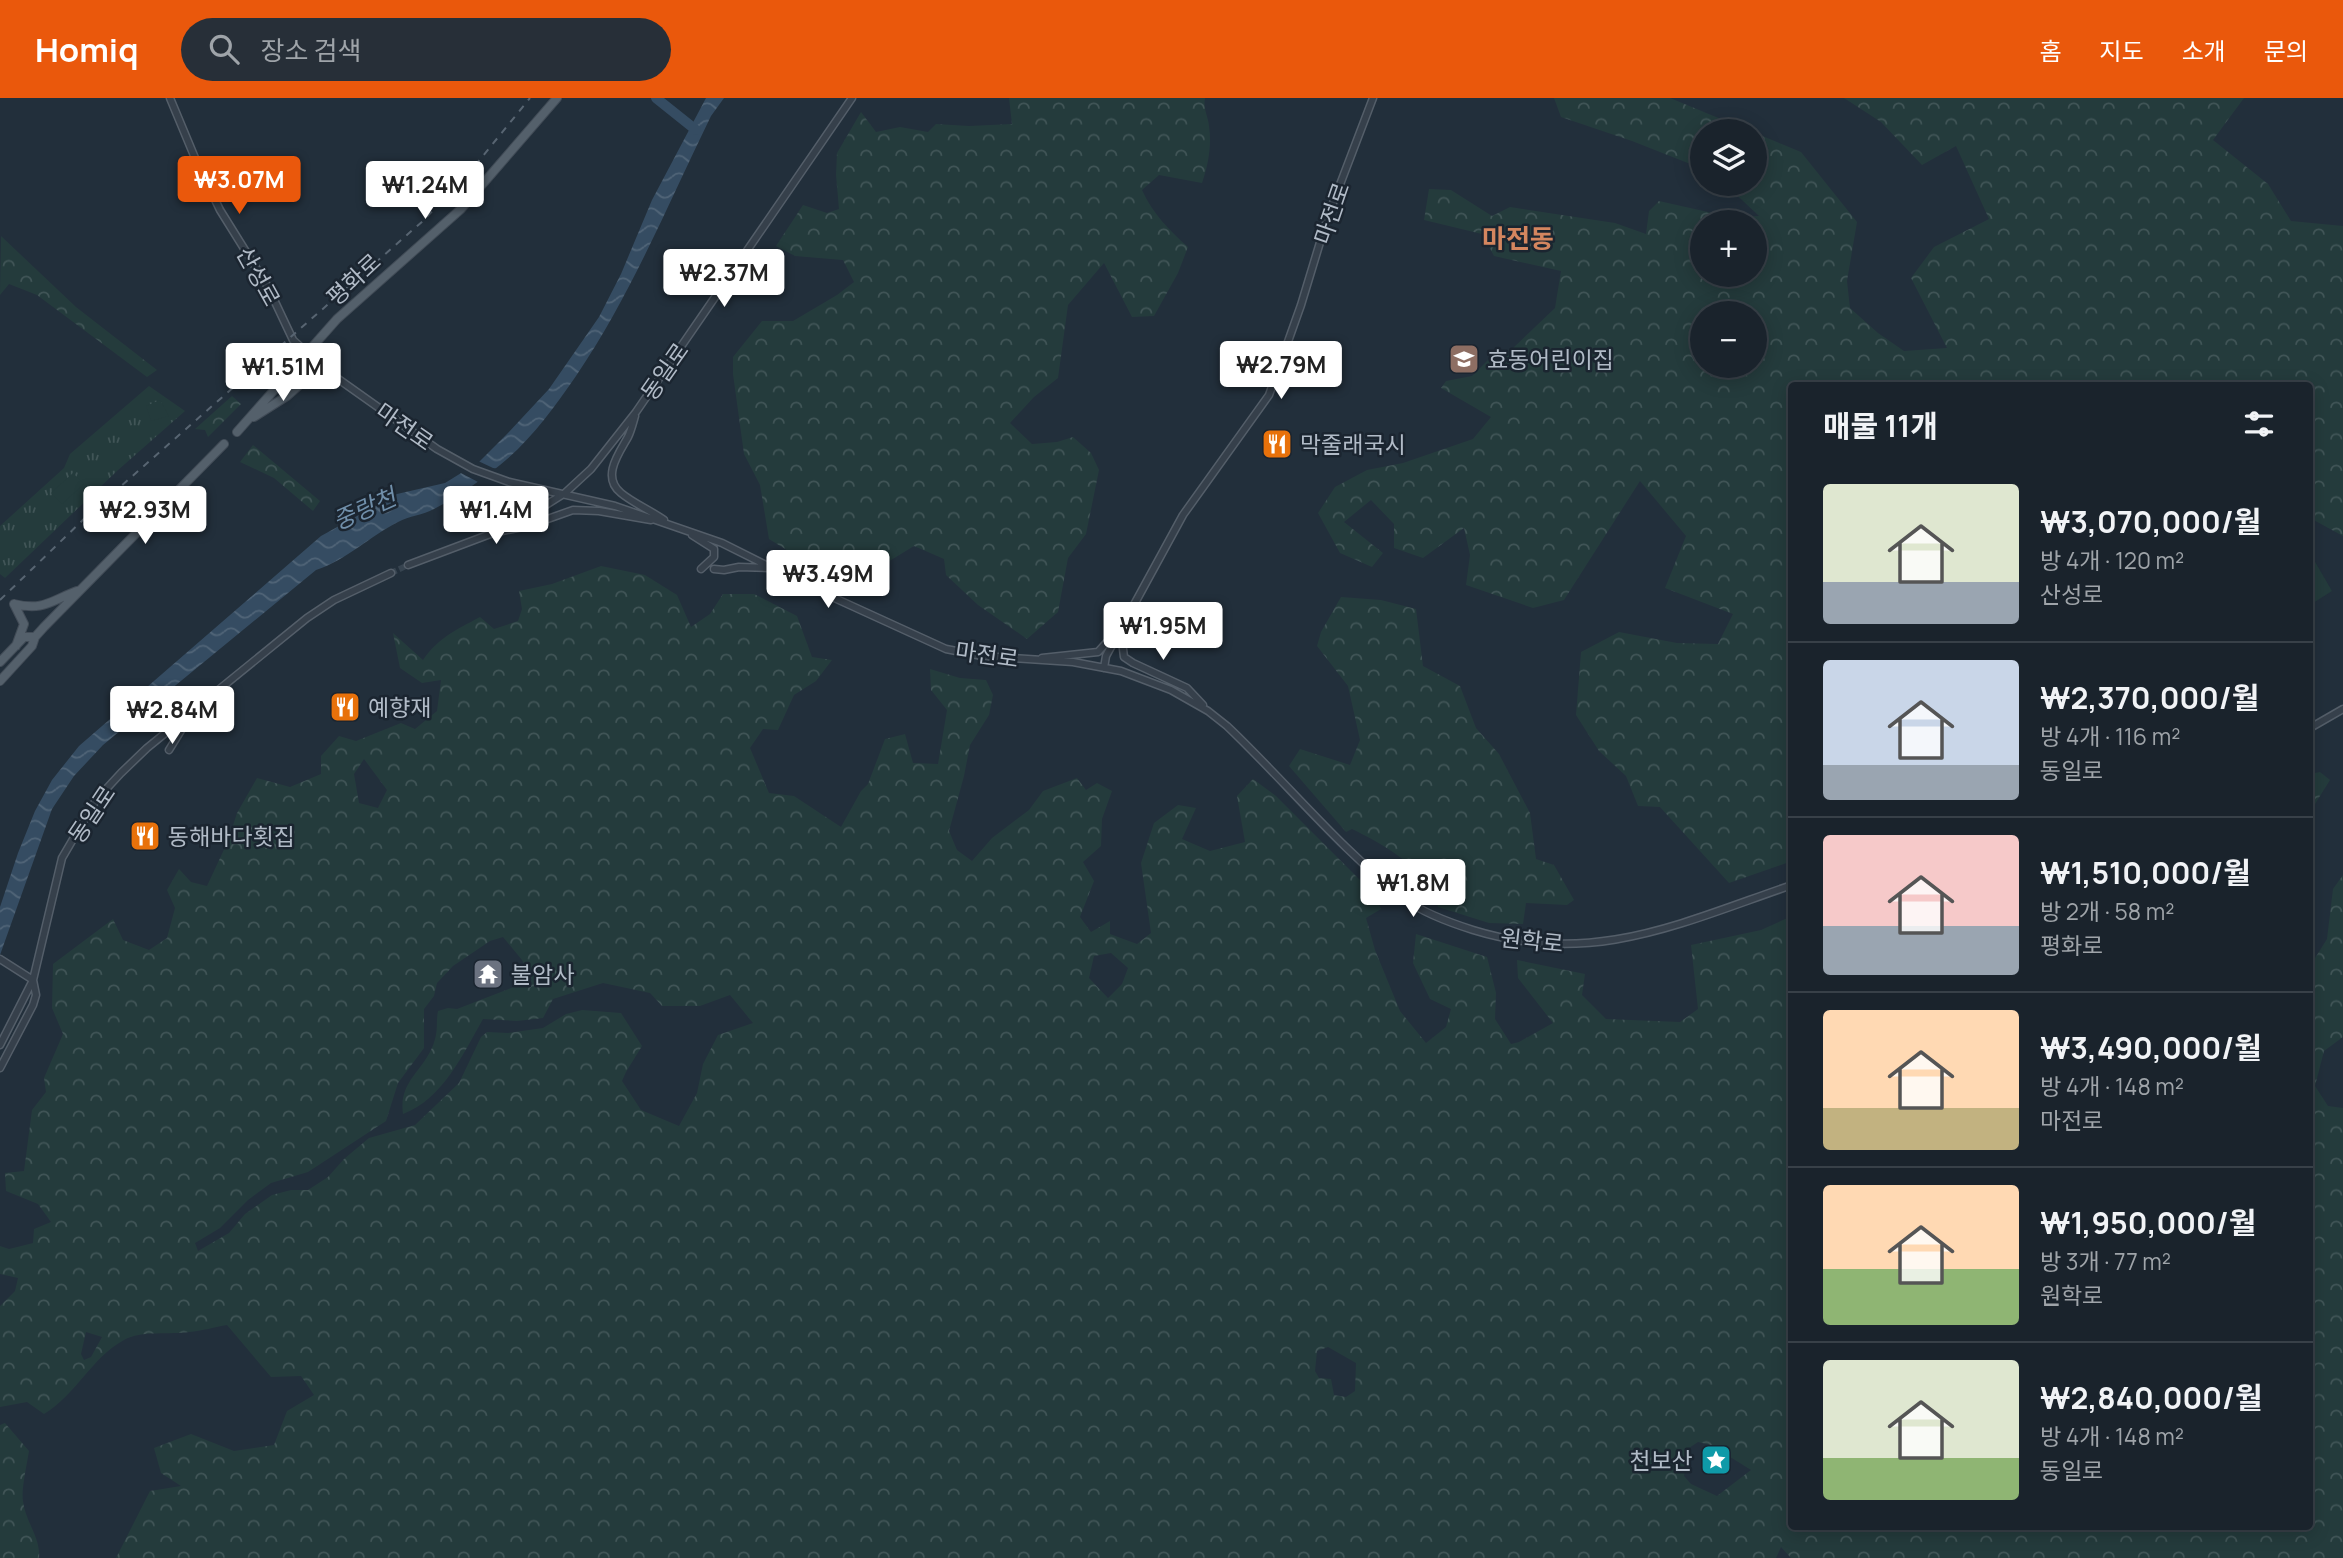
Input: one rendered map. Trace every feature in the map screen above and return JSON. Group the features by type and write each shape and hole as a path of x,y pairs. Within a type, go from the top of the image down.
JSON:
{"main road":[{"name":"평화로","path":"237,432 353,304 461,209 557,98"},
{"path":"246,422 287,396 310,375 327,371"},
{"path":"0,681 32,646 35,637 224,444"},
{"path":"16,646 24,624 14,604 30,608 42,607 80,590"},
{"path":"0,662 24,638 35,637"}],"street":[{"name":"산성로","path":"170,98 220,210 268,287 293,340 306,354"},
{"name":"동일로","path":"408,565 493,533 538,510 565,493 611,447 852,98"},
{"name":"마전로","path":"306,354 437,449 473,470 672,524 722,543 946,649 982,656 1073,662 1104,668 1106,656 1183,515 1269,395 1301,305 1328,216 1373,98"},
{"path":"636,412 629,435 612,466 615,488 714,549 714,557 701,569"},
{"path":"493,533 528,526 573,510 599,510 672,524"},
{"path":"714,569 772,568"},
{"name":"동일로","path":"0,1045 33,980 62,858 96,800 147,748 307,618 334,600 391,573"},
{"path":"1030,660 1059,654 1098,652 1133,607"},
{"path":"1133,607 1122,641 1124,657 1187,688 1208,711"},
{"name":"원학로","path":"1104,668 1155,683 1208,711 1258,755 1366,866 1409,902 1450,923 1494,937 1528,943 1557,945 1610,942 1653,932 1788,886"},
{"path":"2313,726 2343,709"},
{"path":"169,750 190,715"},
{"path":"0,959 33,980"},
{"name":"동일로","path":"0,1068 33,1005 36,995 33,980"}],"green space":[{"path":"1009,98 1205,98 1210,133 1209,155 1202,183 1159,175 1142,190 1162,221 1188,247 1178,273 1154,316 1132,317 1104,263 1068,305 1058,378 1034,397 1010,423 1032,444 1057,442 1073,437 1091,453 1099,470 1086,534 1068,558 1058,612 1027,639 978,605 946,575 944,559 914,546 860,579 832,578 769,539 760,485 744,454 733,374 733,357 762,321 793,321 854,282 843,260 795,256 776,246 803,205 827,213 839,209 837,153 861,112 876,132 900,127 928,132 936,124 1012,124"},
{"path":"1554,98 1670,98 1721,119 1690,119 1690,164 1561,117"},
{"path":"1844,98 2244,98 2213,140 2268,184 2291,221 2343,226 2343,536 2313,520 2313,382 1788,382 1788,862 1729,883 1660,807 1638,806 1626,776 1599,751 1576,715 1581,652 1619,632 1677,643 1718,644 1733,614 1665,588 1686,536 1640,481 1564,600 1533,608 1466,585 1470,555 1464,528 1423,558 1394,548 1394,524 1371,500 1344,522 1383,553 1372,567 1340,553 1318,513 1335,487 1367,470 1403,463 1473,439 1491,417 1441,388 1446,381 1472,376 1489,359 1512,349 1555,308 1561,271 1494,256 1482,234 1424,220 1429,189 1451,190 1492,216 1510,207 1615,223 1646,234 1649,211 1659,201 1699,210 1690,210 1690,287 1767,287 1767,210 1753,210 1738,196 1767,196 1767,138 1801,152 1857,222 1847,281 1850,308 1878,333 1904,351 1947,348 1911,278 1934,247 1989,219 1956,146 1922,165 1881,122"},
{"path":"1,236 76,307 157,370 147,377 37,295 9,284 0,295"},
{"path":"149,386 185,411 117,471 5,578 0,574 0,526 64,468 70,454"},
{"path":"232,396 241,404 208,437 205,430 195,429"},
{"path":"160,400 169,416 151,421 146,406"},
{"path":"253,445 320,501 313,511 274,478 240,462"},
{"path":"73,473 84,484 62,504 51,493"},
{"path":"2313,558 2332,591 2313,603"},
{"path":"601,566 645,575 677,595 691,627 710,614 723,594 754,594 797,616 812,657 832,660 816,681 794,695 778,730 763,729 750,748 769,793 794,796 841,827 861,791 868,784 885,739 905,734 913,763 938,764 947,710 931,690 930,669 960,678 986,680 993,695 989,715 970,745 949,831 957,850 972,861 992,838 1029,810 1043,791 1077,778 1086,790 1097,783 1112,791 1102,819 1101,846 1083,862 1094,881 1080,917 1091,932 1110,921 1110,934 1137,944 1151,933 1141,863 1154,823 1178,805 1196,808 1182,839 1210,851 1245,842 1237,796 1253,779 1276,796 1374,894 1381,909 1366,918 1375,950 1400,1011 1426,1043 1446,1027 1451,1009 1430,999 1413,963 1416,934 1487,957 1496,993 1495,1019 1511,1044 1553,1023 1518,978 1517,960 1585,974 1582,995 1606,1019 1680,1022 1698,1009 1691,945 1761,930 1788,918 1788,1530 2313,1530 2313,961 2327,939 2333,889 2343,875 2343,1037 2324,1051 2315,1086 2328,1106 2343,1108 2343,1558 1791,1558 1781,1547 1776,1558 116,1558 150,1491 181,1486 161,1473 154,1448 191,1434 234,1451 274,1445 287,1411 314,1395 301,1376 271,1377 227,1325 182,1333 139,1335 124,1340 103,1356 66,1397 44,1414 27,1402 0,1407 0,1306 15,1291 18,1278 0,1274 0,1246 9,1249 33,1243 34,1229 51,1222 38,1204 6,1191 5,1173 24,1171 32,1110 46,1092 44,1078 63,1034 52,1008 53,964 113,919 123,940 149,950 167,938 175,908 167,890 179,869 191,882 207,886 228,841 237,813 257,778 290,787 321,774 321,756 339,736 356,741 401,723 415,729 437,711 441,680 422,683 400,668 393,633 423,660 442,640 480,617 494,629 518,621 522,609 519,591 552,584","holes":["364,759 387,790 378,808 359,803 354,774","503,937 522,960 532,980 457,1009 438,1011 435,1039 405,1092 403,1114 430,1098 441,1087 483,1019 517,1021 543,1018 553,999 603,983 650,993 662,1006 700,1006 730,995 753,1023 718,1035 703,1064 697,1093 679,1126 641,1110 622,1081 642,1046 621,1013 582,1010 566,1014 543,1028 508,1033 487,1032 481,1037 459,1083 415,1125 369,1138 328,1177 308,1190 291,1190 272,1195 245,1214 229,1233 198,1251 195,1243 220,1228 248,1200 271,1183 308,1172 386,1121 398,1083 424,1048 424,1009 434,996 437,983 453,966 490,941","1111,953 1128,968 1122,984 1108,998 1089,978 1094,956","86,1332 102,1337 91,1357 84,1360 81,1354","1328,1347 1356,1363 1355,1391 1346,1397 1334,1395 1331,1379 1319,1378 1315,1371 1317,1351","1698,1442 1711,1445 1751,1470 1717,1496 1691,1484 1684,1476 1689,1448"]},
{"path":"1341,597 1381,600 1416,609 1423,666 1460,686 1476,728 1499,754 1530,813 1536,859 1554,865 1574,900 1567,905 1526,903 1523,924 1489,923 1438,907 1434,894 1416,870 1377,842 1352,829 1346,832 1289,766 1300,749 1350,765 1360,740 1348,686 1317,646 1321,632"},
{"path":"2320,772 2330,780 2313,807 2313,773"},
{"path":"5,1423 29,1451 23,1501 38,1543 39,1558 0,1558 0,1425"}],"water":[{"name":"중랑천","path":"706,98 724,98 711,116 614,314 576,376 541,424 511,455 459,494 430,511 398,522 338,560 316,570 103,745 74,776 52,809 0,955 0,907 18,853 35,811 52,780 79,746 321,536 397,494 445,483 479,462 508,433 549,389 599,317 621,274 652,200"}],"pier":[{"path":"476,460 500,469 480,483 457,471"}],"waterway":[{"path":"656,98 696,130"}],"tunnel":[{"path":"391,573 408,565"}],"railway":[{"path":"0,600 88,515 424,220 478,162 530,98"}],"place":[{"name":"효동어린이집","path":"1464,359"},
{"name":"막줄래국시","path":"1277,444"},
{"name":"예향재","path":"345,707"},
{"name":"동해바다횟집","path":"145,836"},
{"name":"불암사","path":"488,974"},
{"name":"천보산","path":"1716,1460"}],"district":[{"name":"마전동","path":"1518,238"}]}
